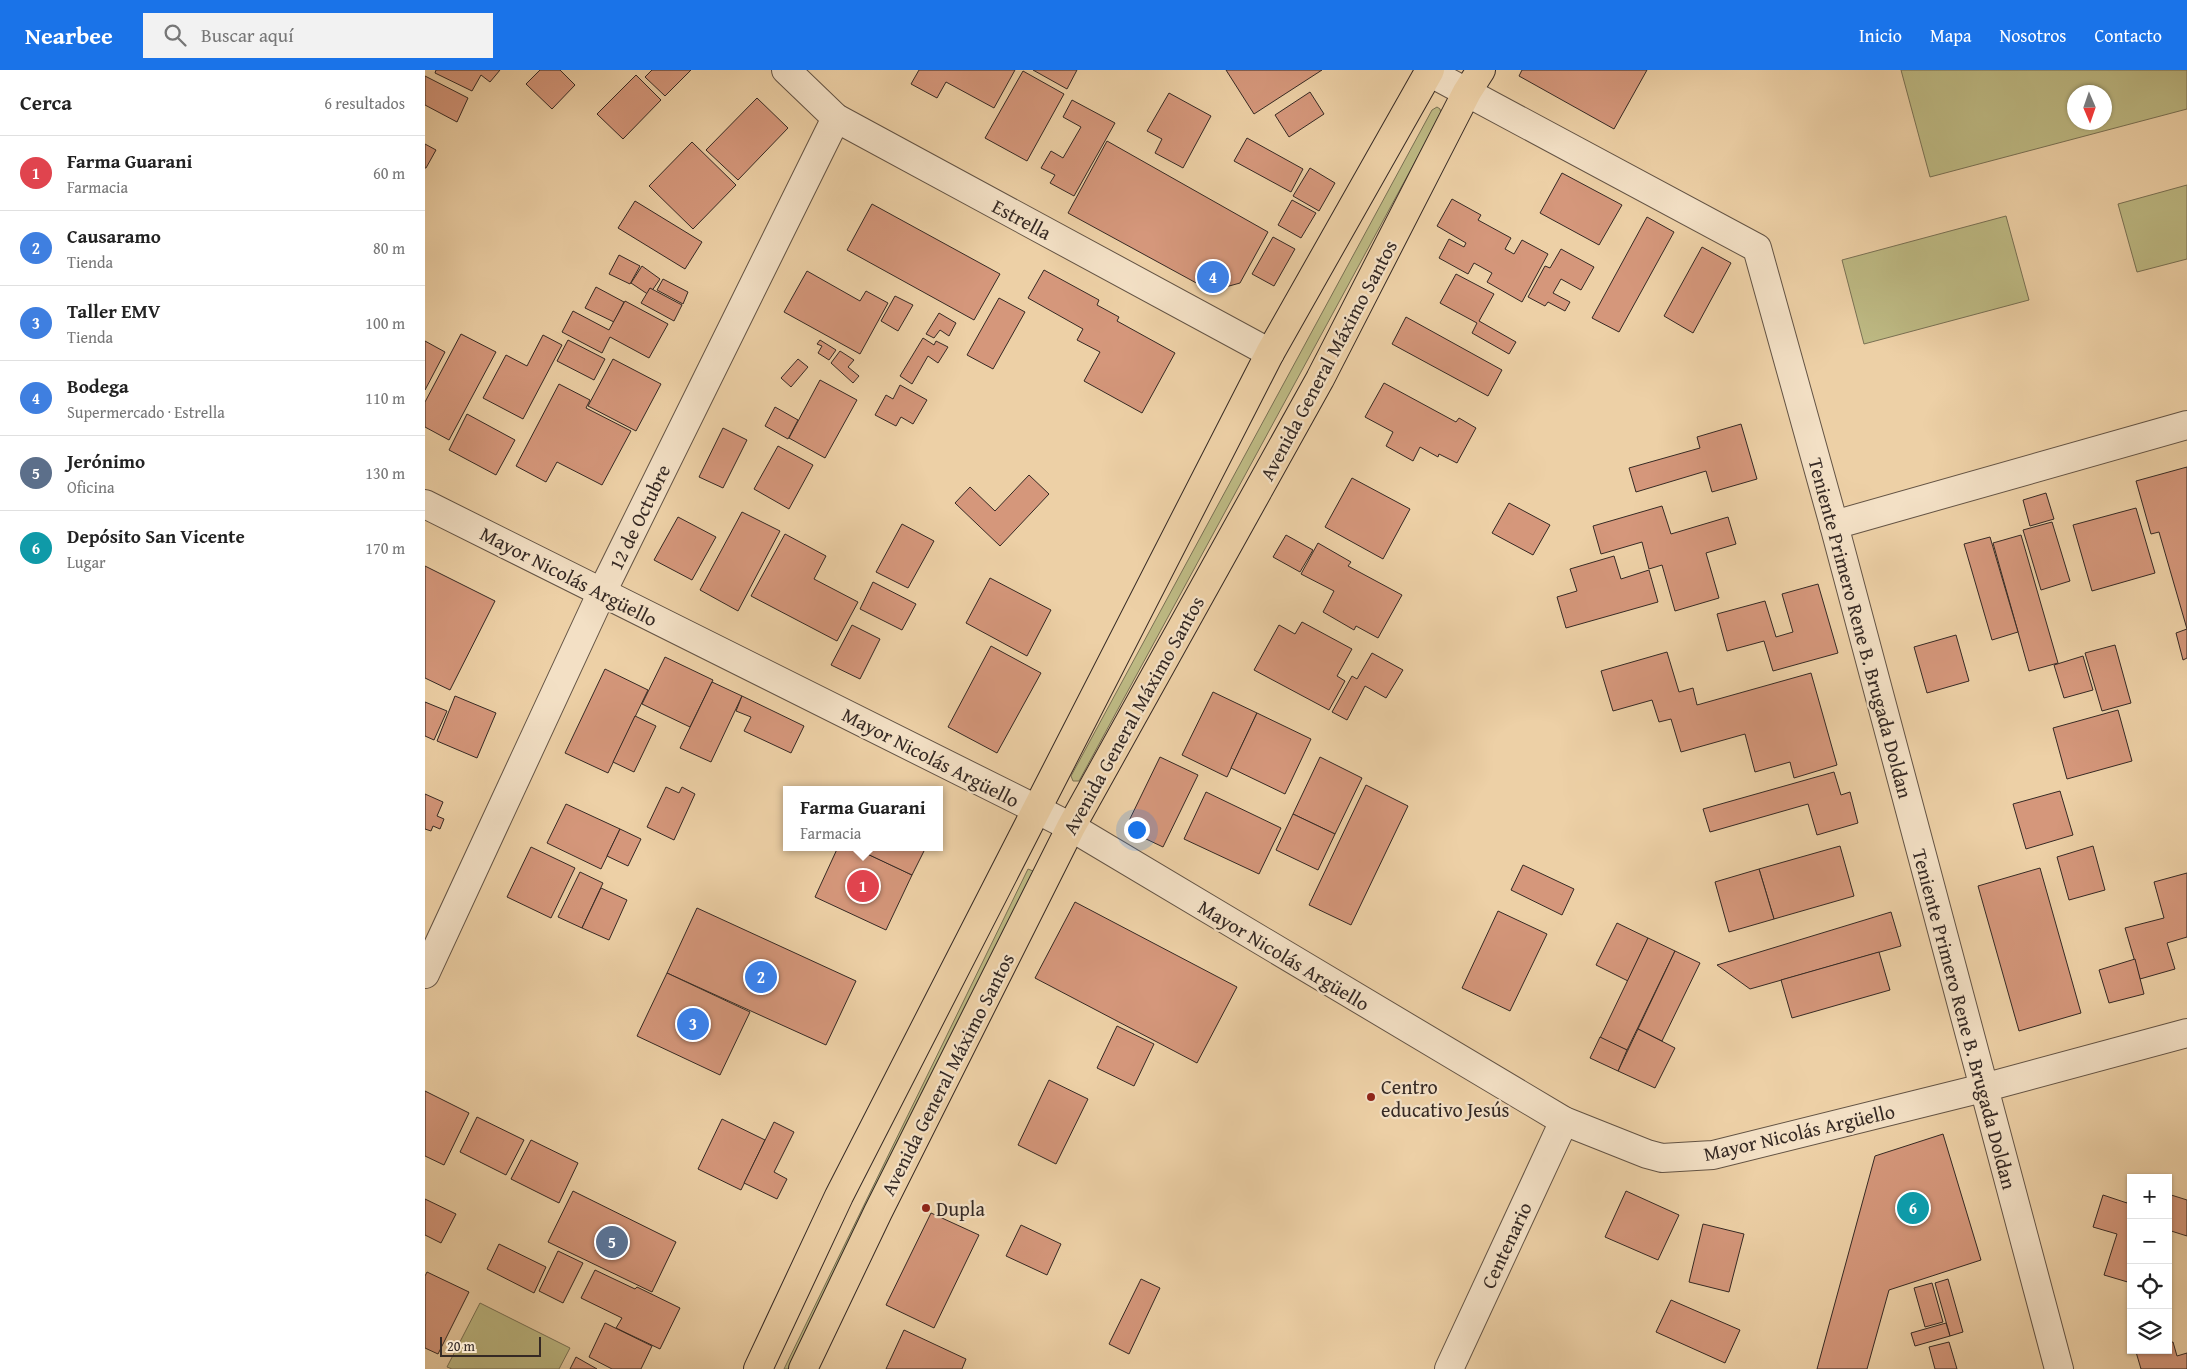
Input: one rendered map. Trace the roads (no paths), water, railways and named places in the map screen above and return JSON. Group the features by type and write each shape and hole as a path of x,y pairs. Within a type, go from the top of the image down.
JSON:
{"main road":[{"name":"Avenida General Máximo Santos","path":"758,1369 839,1196 1270,353 1429,71"},
{"name":"Avenida General Máximo Santos","path":"803,1369 878,1212 1071,827 1320,379 1474,81"}],"street":[{"name":"Estrella","path":"786,70 836,118 1270,353"},
{"name":"Teniente Primero Rene B. Brugada Doldan","path":"1429,71 1474,81 1757,248 1834,525 2059,1369"},
{"name":"12 de Octubre","path":"425,974 603,592 836,118"},
{"path":"1834,525 2187,425"},
{"name":"Mayor Nicolás Argüello","path":"425,504 1071,827 1564,1121 1647,1154 1662,1158 1713,1155 1983,1088 2187,1033"},
{"name":"Centenario","path":"1449,1369 1564,1121"}],"place":[{"name":"Bodega","path":"1213,277"},
{"name":"Farma Guarani","path":"863,886"},
{"name":"Causaramo","path":"761,977"},
{"name":"Taller EMV","path":"693,1024"},
{"name":"Centro educativo Jesús","path":"1371,1097"},
{"name":"Dupla","path":"926,1208"},
{"name":"Depósito San Vicente","path":"1913,1208"},
{"name":"Jerónimo","path":"612,1242"}]}
